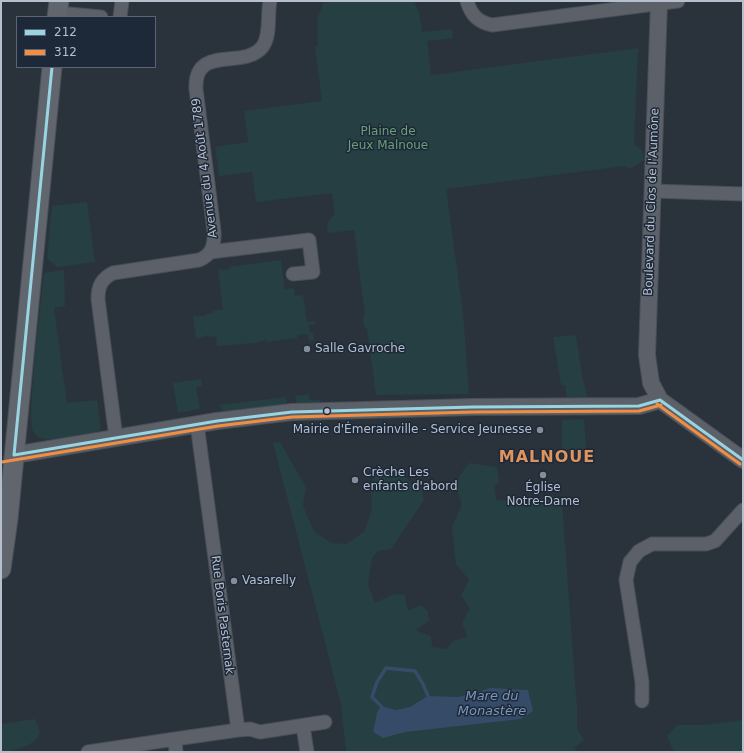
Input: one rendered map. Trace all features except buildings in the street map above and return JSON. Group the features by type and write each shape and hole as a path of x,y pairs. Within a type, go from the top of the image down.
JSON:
{"main road":[{"path":"1,569 8,519 8,456 52,68"}],"street":[{"path":"120,16 122,1"},
{"name":"Avenue du 4 Août 1789","path":"116,438 98,300 99,288 105,278 113,274 190,262 203,258 210,252 215,239 196,89 196,78 201,68 208,63 247,56 261,49 267,35 270,1"},
{"path":"467,1 471,13 475,18 492,25 659,2 678,1"},
{"name":"Boulevard du Clos de l'Aumône","path":"659,2 652,191 648,367 653,389 660,400"},
{"path":"58,10 95,16"},
{"path":"652,191 743,194"},
{"path":"210,252 309,240 313,272 293,274"},
{"path":"8,456 197,424 249,416 292,412 473,406 639,406 660,400 743,460"},
{"name":"Rue Boris Pasternak","path":"197,424 238,730"},
{"path":"642,701 642,682 626,580 630,562 639,551 652,544 706,544 716,541 743,510"},
{"path":"88,752 176,746 238,730 250,729 260,732 325,722"},
{"path":"303,726 307,752"}],"green space":[{"name":"Plaine de Jeux Malnoue","path":"324,1 414,1 419,12 422,32 452,29 453,38 427,41 431,75 638,48 634,145 639,147 643,152 644,160 630,169 624,166 446,189 463,312 469,394 376,395 367,329 363,322 365,314 354,230 328,233 327,224 335,213 332,193 256,202 252,172 219,176 215,147 248,142 244,111 322,101 315,47 318,46 317,19"},
{"path":"87,202 95,262 57,267 47,258 52,206"},
{"path":"281,260 285,289 294,288 295,296 303,295 307,322 315,321 315,324 309,325 310,333 313,333 314,340 309,341 308,334 297,335 297,338 267,342 266,340 256,343 217,346 216,336 209,337 208,335 196,339 193,316 206,316 206,314 213,313 213,311 223,309 218,270 229,269 229,267"},
{"path":"64,270 65,306 54,308 67,403 97,400 101,429 85,434 46,439 37,436 34,433 31,407 44,273"},
{"path":"576,335 587,398 567,397 565,385 561,385 553,337"},
{"path":"201,379 202,386 196,387 200,409 178,413 173,383"},
{"path":"309,394 309,400 320,400 320,405 299,405 296,402 295,396"},
{"path":"286,397 287,402 284,406 225,413 219,405"},
{"path":"584,419 586,449 562,450 562,420"},
{"path":"280,442 306,487 303,506 314,531 331,543 346,544 364,532 372,509 371,493 374,476 383,469 401,473 411,483 422,490 424,500 391,549 378,551 372,558 368,584 375,603 393,594 405,595 408,611 421,605 428,611 429,621 415,630 431,636 432,647 447,649 453,641 467,637 462,622 470,609 461,595 469,580 456,564 452,527 462,504 457,482 469,463 497,467 499,482 494,486 496,500 515,501 524,507 527,501 553,495 562,503 577,709 577,729 584,740 575,747 576,752 346,752 341,704 273,443"},
{"path":"35,719 40,732 35,741 18,749 1,752 1,724"},
{"path":"743,720 743,752 674,752 667,736 677,725 703,725"}],"water":[{"name":"Mare du Monastère","path":"491,688 528,690 533,711 521,719 405,732 383,738 373,732 377,713 381,706 396,710 410,707 428,696 459,697"}],"waterway":[{"path":"381,706 372,697 377,682 386,668 415,671 428,696"}],"transit line":[{"name":"212","path":"14,455 52,68"},
{"name":"212","path":"660,400 743,460"},
{"name":"212","path":"14,455 217,421 292,412 473,407 639,406 660,400"},
{"name":"312","path":"657,404 740,464"},
{"name":"312","path":"2,462 218,426 292,417 473,412 639,411 661,405"}],"place":[{"name":"Salle Gavroche","path":"307,349"},
{"name":"Mairie d'Émerainville - Service Jeunesse","path":"540,430"},
{"name":"Église Notre-Dame","path":"543,475"},
{"name":"Crèche Les enfants d'abord","path":"355,480"},
{"name":"Vasarelly","path":"234,581"}],"district":[{"name":"MALNOUE","path":"547,458"}]}
